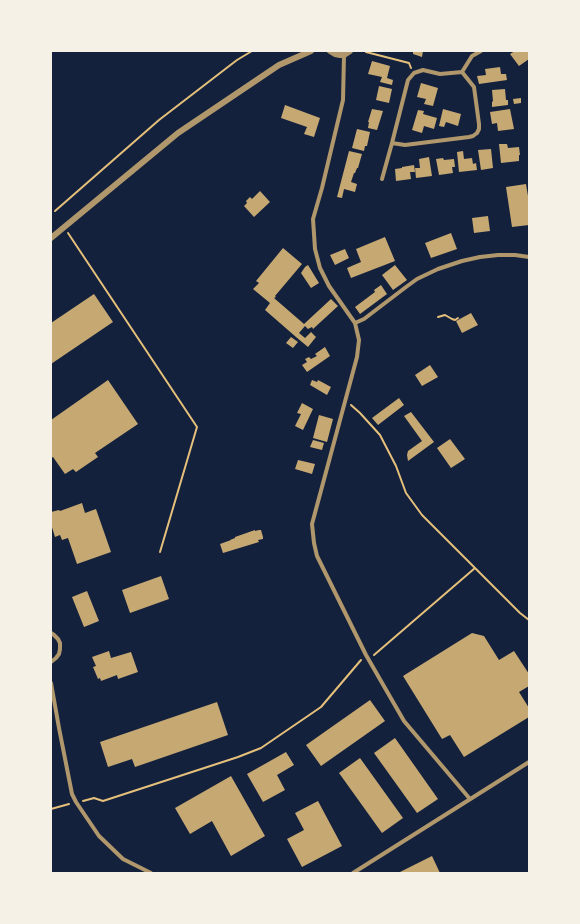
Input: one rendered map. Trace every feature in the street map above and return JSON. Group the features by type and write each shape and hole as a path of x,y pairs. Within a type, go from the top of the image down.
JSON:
{"street":[{"path":"51,238 178,133 279,65 311,51"},
{"path":"330,51 335,54 344,55 350,51"},
{"path":"462,72 472,56 481,51"},
{"path":"344,55 344,100 313,219 315,248 320,268 329,286 355,323 359,340 357,357 346,401 312,524 314,543 317,556 368,660 404,721 470,799"},
{"path":"382,179 408,80 414,73 423,70 440,74 462,72"},
{"path":"392,144 404,145 440,141 469,137 477,133 479,124 474,86 462,72"},
{"path":"355,323 364,319 417,279 438,269 480,257 498,255 529,257"},
{"path":"51,633 58,639 60,649 59,654 51,662"},
{"path":"51,683 72,794 76,802 99,836 123,859 151,873"},
{"path":"353,873 529,762"}],"path":[{"path":"55,211 159,120 237,60 252,51"},
{"path":"366,51 409,63 414,73"},
{"path":"64,227 196,427 160,552"},
{"path":"438,316 445,315 455,320 458,318"},
{"path":"346,401 360,413 380,435 396,466 406,493 422,515 520,613 529,620"},
{"path":"368,660 475,568"},
{"path":"51,808 94,798 103,801 238,757 261,748 321,707 366,655"}],"building":[{"path":"413,51 423,51 422,57 413,54"},
{"path":"515,51 528,51 529,59 519,66 510,54"},
{"path":"372,61 390,66 387,78 393,80 392,85 380,82 382,77 368,74"},
{"path":"500,67 501,74 506,74 507,80 479,84 477,76 486,75 485,69"},
{"path":"421,83 438,88 433,106 424,104 426,99 417,97"},
{"path":"379,86 392,89 389,103 376,100"},
{"path":"505,89 508,105 492,107 492,90"},
{"path":"521,98 521,103 514,104 513,99"},
{"path":"285,105 320,118 314,137 304,134 307,127 281,118"},
{"path":"372,109 383,111 377,130 368,128 368,122"},
{"path":"443,109 461,114 458,126 446,122 444,127 439,126"},
{"path":"510,109 514,129 498,131 497,123 492,124 490,112"},
{"path":"418,110 424,111 423,114 437,118 434,129 424,126 422,133 412,130"},
{"path":"357,129 370,132 367,146 365,146 364,151 352,148"},
{"path":"499,144 507,144 508,148 519,147 519,161 501,163"},
{"path":"491,149 493,168 481,170 478,150"},
{"path":"349,151 362,154 358,168 354,173 351,182 357,184 355,192 344,189 342,198 337,197"},
{"path":"463,151 464,159 472,158 473,164 476,163 477,170 459,172 457,152"},
{"path":"429,157 432,176 416,178 415,168 420,168 419,159"},
{"path":"443,158 444,160 454,159 455,167 452,167 453,173 439,175 436,159"},
{"path":"414,165 415,172 410,172 411,179 396,181 395,169"},
{"path":"526,184 529,202 529,225 512,227 506,187"},
{"path":"260,191 270,202 254,217 244,206 250,197 252,199"},
{"path":"488,216 490,231 474,233 472,218"},
{"path":"451,233 457,249 431,258 425,243"},
{"path":"385,237 395,261 351,278 347,268 361,262 356,249"},
{"path":"283,248 302,264 274,298 304,324 331,299 338,306 313,329 312,327 308,329 305,326 299,333 305,338 311,332 316,337 308,347 265,310 270,303 253,289 259,283 256,281"},
{"path":"345,249 349,258 335,265 330,255"},
{"path":"308,265 319,283 311,288 301,273"},
{"path":"395,265 407,280 393,290 382,275"},
{"path":"381,285 387,294 360,314 355,307 375,292 374,290"},
{"path":"94,294 113,322 51,364 51,323"},
{"path":"471,313 478,325 462,333 456,321"},
{"path":"291,337 298,342 293,348 286,343"},
{"path":"325,347 330,356 307,372 302,365 307,362 305,359 309,357 311,359 317,356 315,354"},
{"path":"430,365 438,377 422,386 415,375"},
{"path":"108,380 138,424 95,453 98,457 76,472 73,469 65,474 53,457 51,458 51,420"},
{"path":"312,380 317,382 318,380 331,387 327,395 310,385"},
{"path":"399,398 404,405 378,425 372,418"},
{"path":"302,403 313,409 303,430 295,426 301,414 297,413"},
{"path":"411,412 434,442 408,461 408,451 422,441 404,416"},
{"path":"319,415 333,419 327,442 313,438"},
{"path":"450,439 465,459 451,468 437,448"},
{"path":"313,440 324,443 322,450 310,447"},
{"path":"298,460 315,464 312,474 295,469"},
{"path":"82,503 85,513 96,509 111,552 77,564 68,538 62,540 60,535 55,537 51,524 51,512 60,511"},
{"path":"255,530 261,530 263,539 258,540 259,542 223,553 220,544"},
{"path":"161,576 169,599 130,613 122,590"},
{"path":"87,591 99,621 84,627 72,597"},
{"path":"472,633 484,636 499,660 514,651 529,674 529,686 519,692 529,708 529,717 464,757 450,735 442,739 403,676"},
{"path":"109,651 111,658 131,652 138,672 118,679 117,675 101,681 100,678 98,679 93,667 96,666 92,657"},
{"path":"370,700 385,721 321,766 306,745"},
{"path":"217,702 228,735 135,767 132,759 108,767 100,742"},
{"path":"395,738 438,799 417,813 374,753"},
{"path":"286,752 294,765 277,775 285,790 263,802 247,774"},
{"path":"360,758 403,818 382,833 339,773"},
{"path":"231,776 265,836 231,856 212,821 190,834 175,808"},
{"path":"318,801 342,846 302,867 287,839 304,830 295,813"},
{"path":"432,856 440,873 398,873"}]}
